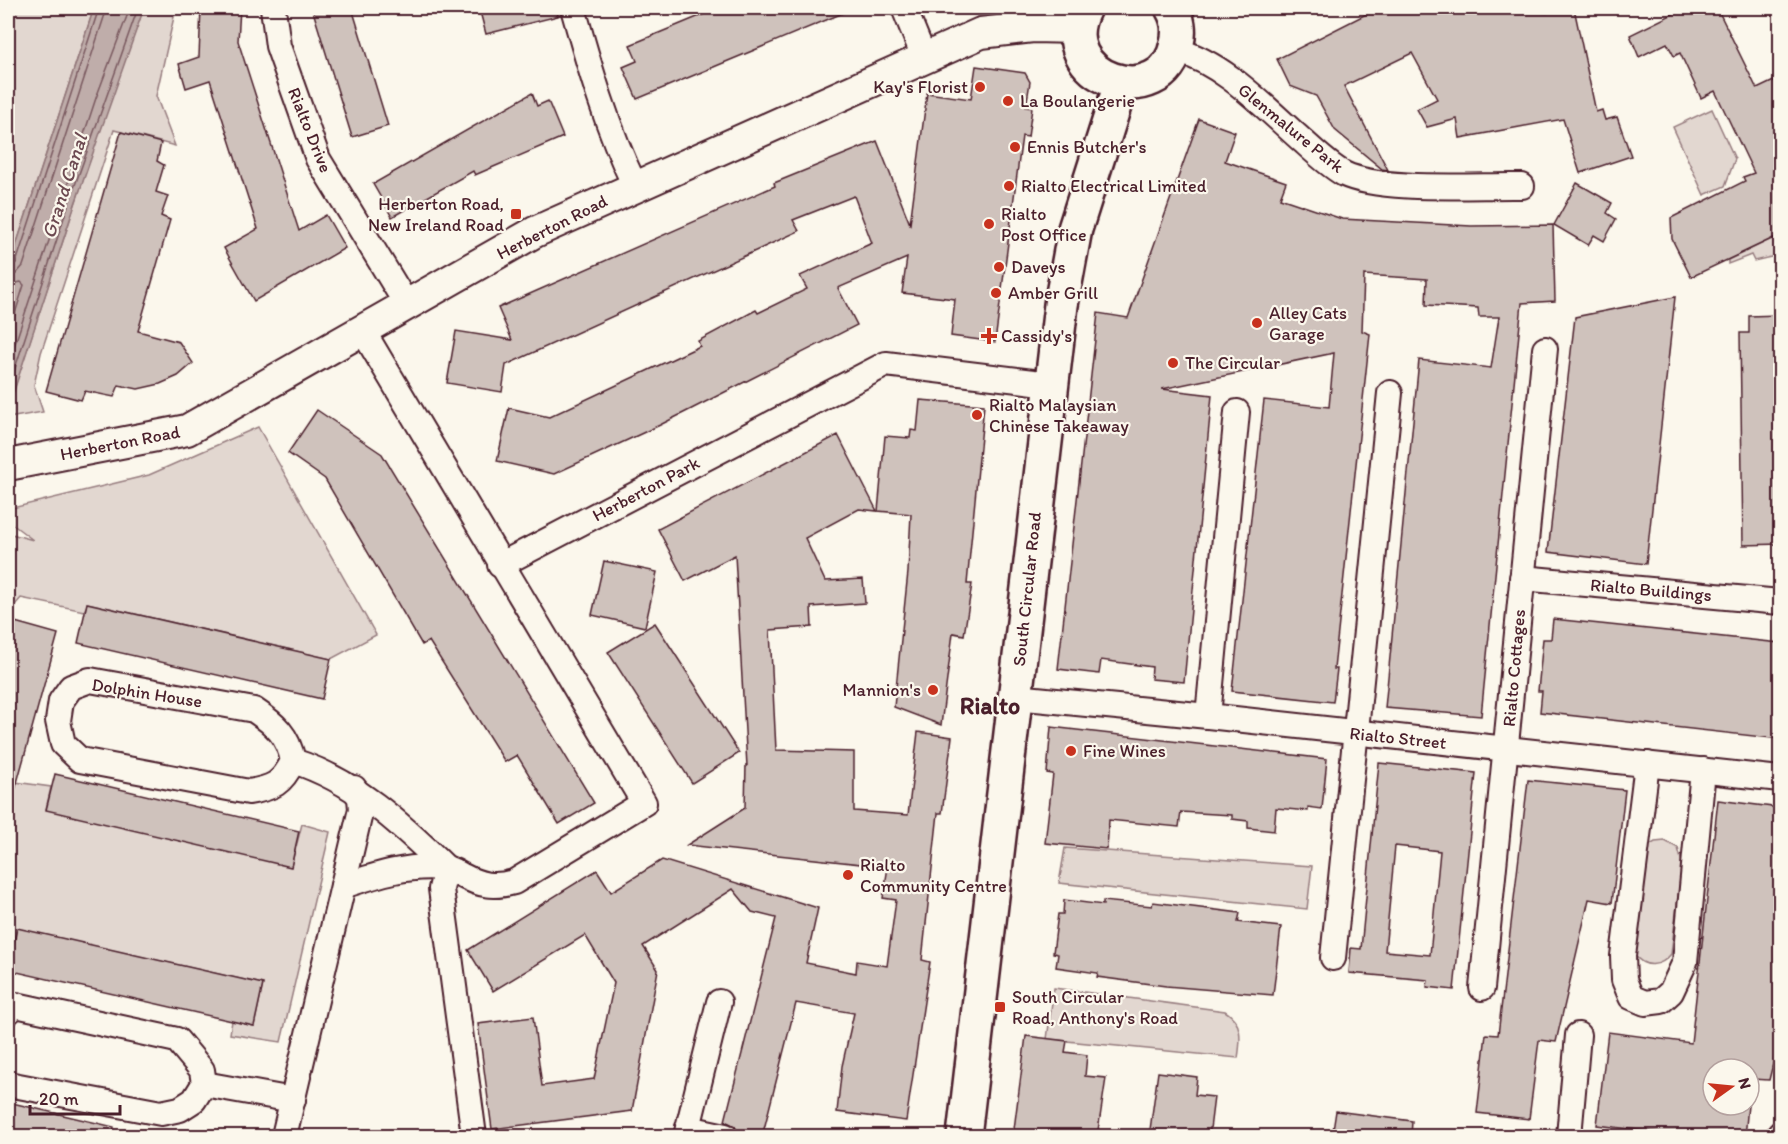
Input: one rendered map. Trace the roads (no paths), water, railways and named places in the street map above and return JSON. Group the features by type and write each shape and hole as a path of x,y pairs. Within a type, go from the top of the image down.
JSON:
{"main road":[{"path":"1081,18 1079,46 1091,68 1099,75 1121,84 1138,83 1159,73 1168,64 1176,50 1183,10"},
{"name":"South Circular Road","path":"964,1137 1050,384 1075,229 1121,84"}],"street":[{"name":"Rialto Drive","path":"273,8 278,46 318,159 406,305"},
{"path":"573,8 597,96 614,144 635,186"},
{"path":"904,8 924,57"},
{"name":"Herberton Road","path":"8,465 187,430 363,332 535,232 981,33 1081,18"},
{"name":"Glenmalure Park","path":"1176,50 1199,58 1232,80 1324,160 1345,174 1373,182 1522,186"},
{"path":"293,761 319,769 354,788 446,868 478,884 497,887 514,882 644,803 363,332"},
{"name":"Rialto Cottages","path":"1482,988 1545,349"},
{"name":"Herberton Park","path":"500,565 886,364 1050,384"},
{"path":"1333,958 1390,393"},
{"path":"1208,716 1237,412"},
{"name":"Rialto Buildings","path":"1522,578 1780,602"},
{"name":"Dolphin House","path":"90,680 254,710 276,724 290,743 293,761 286,776 270,788 249,792 80,760 63,744 58,721 61,701 71,687 90,680"},
{"name":"Rialto Street","path":"1016,697 1780,779"},
{"path":"1647,764 1623,956 1624,980 1631,997 1645,1003 1661,1001 1671,992 1685,962 1703,770"},
{"path":"285,1137 361,809 360,798 354,788"},
{"path":"343,886 385,871 446,868"},
{"path":"446,868 441,889 474,1137"},
{"path":"719,1002 687,1132 725,1137"},
{"path":"8,1012 16,1005 177,1040 202,1070 204,1084 194,1100 180,1109 161,1113 8,1084"},
{"path":"1569,1137 1578,1035"},
{"path":"204,1084 293,1100"}],"water":[{"name":"Grand Canal","path":"94,8 144,8 75,204 8,409 8,270"}],"place":[{"name":"Kay's Florist","path":"980,87"},
{"name":"La Boulangerie","path":"1008,101"},
{"name":"Ennis Butcher's","path":"1015,147"},
{"name":"Rialto Electrical Limited","path":"1009,186"},
{"name":"Herberton Road, New Ireland Road","path":"516,214"},
{"name":"Rialto Post Office","path":"989,224"},
{"name":"Daveys","path":"999,267"},
{"name":"Amber Grill","path":"996,293"},
{"name":"Alley Cats Garage","path":"1257,323"},
{"name":"Cassidy's","path":"989,336"},
{"name":"The Circular","path":"1173,363"},
{"name":"Rialto Malaysian Chinese Takeaway","path":"977,415"},
{"name":"Mannion's","path":"933,690"},
{"name":"Fine Wines","path":"1071,751"},
{"name":"Rialto Community Centre","path":"848,875"},
{"name":"South Circular Road, Anthony's Road","path":"1000,1007"}],"district":[{"name":"Rialto","path":"990,705"}]}
